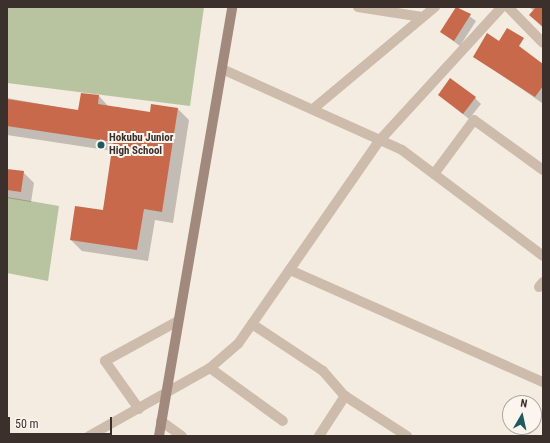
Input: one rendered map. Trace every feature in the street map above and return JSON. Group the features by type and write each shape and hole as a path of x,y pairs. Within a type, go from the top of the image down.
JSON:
{"street":[{"path":"159,436 232,7"},
{"path":"358,7 422,17"},
{"path":"313,109 435,7"},
{"path":"89,436 210,368 238,344 379,141 502,7"},
{"path":"508,7 543,43"},
{"path":"222,69 313,109 379,141 402,150 543,256"},
{"path":"434,174 474,120 543,170"},
{"path":"290,270 542,380"},
{"path":"139,409 105,361 178,321"},
{"path":"252,324 323,371 345,396 407,436"},
{"path":"210,368 283,421"},
{"path":"319,436 345,396"},
{"path":"161,421 182,436"}],"green space":[{"path":"7,7 204,7 190,106 7,83"},
{"path":"7,197 59,206 48,281 7,273"}],"building":[{"path":"456,7 471,14 454,41 440,32"},
{"path":"536,7 543,7 543,27 529,15"},
{"path":"507,28 524,38 519,46 543,64 543,86 535,97 473,57 487,33 499,41"},
{"path":"450,78 476,97 463,114 438,95"},
{"path":"81,93 99,95 98,104 150,112 151,104 178,108 162,212 144,209 137,250 70,240 75,206 103,210 113,142 7,126 7,99 78,110"},
{"path":"7,169 24,171 21,192 7,190"}],"place":[{"name":"Hokubu Junior High School","path":"101,145"}]}
